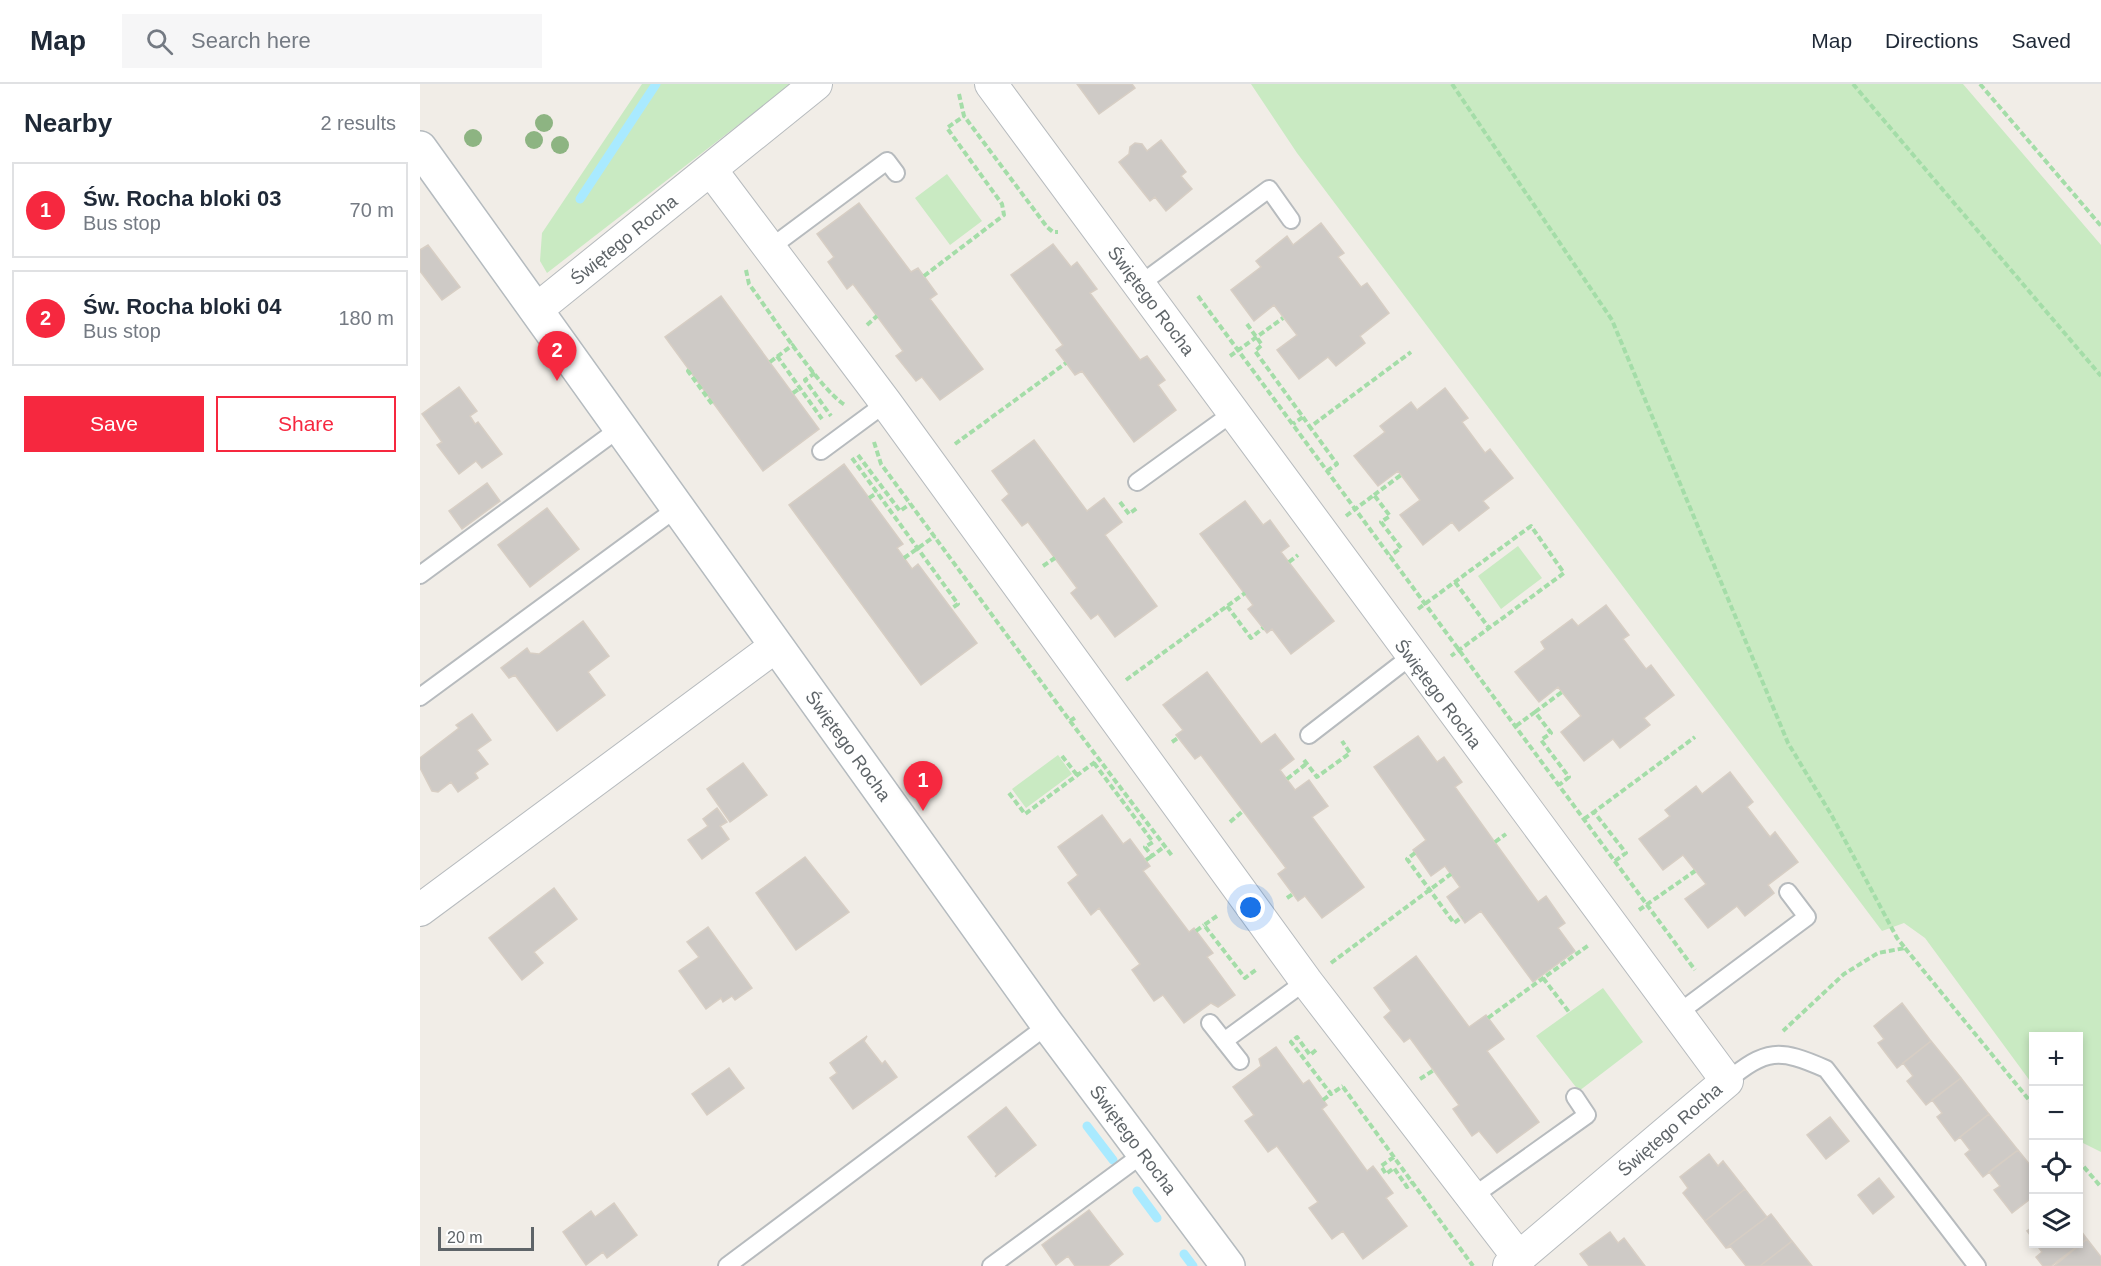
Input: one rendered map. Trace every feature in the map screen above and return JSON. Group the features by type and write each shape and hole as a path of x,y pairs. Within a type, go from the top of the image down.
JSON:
{"street":[{"name":"Świętego Rocha","path":"536,310 816,84"},
{"name":"Świętego Rocha","path":"711,170 886,404 1306,981 1472,1197 1514,1262 1727,1081 1417,666 1234,412 991,84"},
{"name":"Świętego Rocha","path":"420,148 1048,1025 1228,1266"},
{"path":"420,910 776,646"}],"lane":[{"path":"770,248 887,161 896,173"},
{"path":"1139,285 1269,189 1292,220"},
{"path":"821,451 886,404"},
{"path":"1137,482 1234,412"},
{"path":"420,575 620,428"},
{"path":"420,697 677,508"},
{"path":"1309,735 1417,666"},
{"path":"1672,1007 1806,917 1788,892"},
{"path":"1224,1041 1306,981"},
{"path":"1210,1023 1240,1061"},
{"path":"727,1266 1048,1025"},
{"path":"1727,1081 1752,1060 1775,1055 1798,1057 1826,1069 1977,1266"},
{"path":"1472,1197 1587,1115 1575,1097"},
{"path":"991,1266 1143,1154"}],"path":[{"path":"959,84 960,107 964,116 1050,231 1061,230 1085,212"},
{"path":"1452,84 1612,320 1788,743 1832,816 1897,938 2029,1100"},
{"path":"1852,84 2101,376"},
{"path":"1980,84 2101,226"},
{"path":"924,276 1004,215 1002,204 947,128 964,116"},
{"path":"1198,296 1700,976 1672,1007"},
{"path":"865,326 878,316"},
{"path":"1243,346 1283,318"},
{"path":"1247,324 1262,345 1255,351 1337,464 1328,471"},
{"path":"770,362 794,344"},
{"path":"1310,427 1411,352"},
{"path":"777,356 828,427"},
{"path":"953,445 1066,363"},
{"path":"689,370 712,404 713,402"},
{"path":"815,373 805,380 835,422"},
{"path":"793,393 800,388"},
{"path":"1293,424 1303,417"},
{"path":"910,504 900,511 856,452 850,456 958,604 951,609"},
{"path":"1359,506 1401,475"},
{"path":"869,498 877,493"},
{"path":"1374,495 1390,516 1381,522 1401,548 1390,556"},
{"path":"1116,496 1129,514 1146,501"},
{"path":"1391,629 1531,526 1564,573 1460,649 1417,666"},
{"path":"904,558 934,536"},
{"path":"1289,562 1300,553"},
{"path":"1042,566 1054,558"},
{"path":"1455,582 1489,628"},
{"path":"1227,606 1251,638 1263,628"},
{"path":"1516,726 1562,692"},
{"path":"1535,712 1551,733 1541,740 1569,777 1559,785"},
{"path":"1300,756 1317,777 1350,753 1342,742 1342,734"},
{"path":"1584,819 1695,737"},
{"path":"1172,742 1178,738"},
{"path":"1062,756 1077,775"},
{"path":"1009,793 1025,814 1099,759"},
{"path":"1094,763 1153,842 1146,847 1152,856"},
{"path":"1287,779 1306,764"},
{"path":"1594,812 1626,853 1615,861"},
{"path":"1495,842 1506,834"},
{"path":"1146,860 1164,846"},
{"path":"1415,853 1407,859 1454,923 1462,917"},
{"path":"1306,981 1451,874"},
{"path":"1287,898 1293,894"},
{"path":"1196,931 1217,916"},
{"path":"1204,925 1245,978 1257,969"},
{"path":"1752,1060 1844,974 1878,953 1905,948"},
{"path":"1543,978 1569,1012"},
{"path":"1316,1050 1310,1055 1297,1037 1291,1042 1331,1094"},
{"path":"1420,1079 1434,1070"},
{"path":"1323,1100 1343,1086"},
{"path":"1376,1170 1394,1157"},
{"path":"2083,1165 2101,1188"},
{"path":"1381,1166 1386,1174 1394,1168 1407,1187 1413,1182"}],"green space":[{"path":"642,84 791,84 547,273 540,261 542,233"},
{"path":"1251,84 1963,84 2101,245 2101,1152 2083,1143 2083,1032 2029,1032 2029,1080 1925,938 1904,923 1882,931 1297,153"},
{"path":"947,174 982,221 950,245 915,198"},
{"path":"1518,546 1542,578 1501,609 1478,576"},
{"path":"1058,755 1072,774 1026,808 1012,789"},
{"path":"1603,988 1643,1042 1579,1091 1536,1036"}],"building":[{"path":"1077,84 1132,84 1135,88 1099,114"},
{"path":"1161,140 1186,172 1181,176 1192,189 1166,211 1155,197 1150,201 1119,162 1129,154 1130,147 1135,143 1142,144 1147,151"},
{"path":"859,203 911,272 918,268 937,294 930,299 983,369 940,400 922,377 916,381 896,356 903,351 853,284 847,289 828,262 834,257 817,234"},
{"path":"1321,223 1344,253 1338,257 1361,287 1367,283 1389,313 1360,336 1365,343 1336,366 1328,357 1299,379 1277,350 1297,335 1274,305 1254,321 1231,290 1261,267 1256,261 1287,236 1293,245"},
{"path":"1053,244 1071,267 1077,262 1097,289 1090,293 1140,360 1147,356 1165,380 1158,385 1176,410 1134,442 1082,371 1075,375 1056,350 1063,345 1011,275"},
{"path":"428,245 460,287 442,300 420,271 420,250"},
{"path":"721,296 819,429 763,471 665,337"},
{"path":"459,387 477,411 470,416 475,424 478,422 502,454 482,468 476,461 459,474 437,445 442,442 422,414"},
{"path":"1445,388 1468,418 1462,422 1485,453 1490,449 1513,478 1483,501 1489,508 1459,531 1452,522 1423,545 1400,515 1420,500 1398,471 1378,486 1354,456 1385,432 1380,426 1411,402 1417,410"},
{"path":"1034,440 1087,511 1104,498 1122,522 1105,535 1157,606 1115,637 1098,614 1091,619 1071,593 1077,588 1028,522 1022,526 1002,500 1009,494 992,471"},
{"path":"844,464 903,544 897,548 912,569 918,564 977,643 921,685 789,505"},
{"path":"487,483 500,501 462,529 449,511"},
{"path":"1245,501 1263,525 1270,520 1289,546 1281,552 1334,621 1291,654 1272,629 1267,633 1248,609 1253,605 1200,534"},
{"path":"547,508 579,549 530,587 498,545"},
{"path":"1606,605 1629,635 1623,639 1646,669 1651,665 1674,695 1644,718 1650,725 1620,748 1613,739 1584,761 1561,732 1581,716 1558,687 1539,702 1515,672 1545,649 1541,642 1572,619 1578,626"},
{"path":"583,621 609,656 588,672 605,695 557,731 515,675 509,678 501,668 527,648 530,653 539,654"},
{"path":"1207,672 1261,744 1275,734 1294,759 1280,770 1295,790 1309,780 1328,806 1312,817 1364,887 1322,918 1305,896 1298,901 1278,874 1286,868 1201,755 1195,759 1176,735 1183,730 1163,705"},
{"path":"472,714 491,740 477,750 488,764 475,773 478,778 458,792 451,782 438,792 432,791 420,768 420,758 459,728 456,725"},
{"path":"1418,736 1437,762 1444,757 1462,782 1455,787 1538,902 1546,896 1565,923 1558,928 1575,951 1533,982 1481,911 1465,923 1447,897 1460,887 1445,866 1431,876 1413,850 1426,840 1374,767"},
{"path":"743,763 767,795 730,822 707,789"},
{"path":"1730,772 1753,802 1747,807 1770,837 1775,832 1798,862 1768,885 1774,893 1745,916 1737,906 1708,928 1685,899 1706,884 1683,855 1663,870 1639,839 1670,816 1665,810 1696,786 1702,794"},
{"path":"717,808 727,822 720,826 729,839 702,859 688,840 708,826 703,819"},
{"path":"1102,815 1123,844 1130,839 1150,866 1143,871 1189,932 1194,928 1213,953 1207,957 1235,995 1218,1007 1211,1003 1184,1023 1163,995 1154,1001 1132,970 1140,964 1099,908 1091,915 1068,883 1078,875 1058,847"},
{"path":"805,857 849,912 796,950 756,893"},
{"path":"554,888 577,919 534,952 543,963 522,980 489,938"},
{"path":"708,927 752,988 735,1000 732,996 723,1002 721,998 706,1009 679,971 699,957 687,942"},
{"path":"1416,956 1469,1027 1486,1015 1504,1039 1487,1051 1539,1122 1497,1153 1479,1131 1472,1136 1453,1109 1459,1105 1410,1038 1404,1042 1384,1017 1391,1011 1374,988"},
{"path":"1902,1003 1931,1041 1897,1068 1878,1043 1884,1039 1874,1026"},
{"path":"867,1036 864,1041 882,1064 885,1061 897,1077 853,1109 830,1078 837,1073 830,1063"},
{"path":"1931,1041 1961,1078 1926,1105 1907,1081 1913,1076 1903,1063"},
{"path":"1276,1047 1303,1084 1309,1080 1327,1105 1322,1109 1367,1171 1373,1166 1393,1193 1386,1198 1407,1226 1363,1259 1343,1231 1332,1239 1309,1208 1318,1202 1277,1146 1268,1152 1245,1121 1254,1115 1233,1087 1261,1066 1259,1059"},
{"path":"729,1068 744,1088 707,1115 692,1094"},
{"path":"1961,1078 1989,1114 1955,1141 1937,1117 1942,1113 1932,1100"},
{"path":"1006,1107 1036,1145 995,1177 997,1174 968,1137"},
{"path":"1989,1114 2018,1150 1983,1177 1965,1154 1970,1150 1960,1137"},
{"path":"1830,1117 1849,1141 1826,1159 1807,1135"},
{"path":"2018,1150 2029,1164 2029,1200 2012,1213 1994,1190 2000,1186 1989,1172"},
{"path":"1709,1154 1718,1166 1723,1161 1745,1189 1705,1221 1683,1193 1688,1188 1680,1177"},
{"path":"1879,1178 1894,1197 1873,1214 1858,1195"},
{"path":"1745,1189 1767,1217 1726,1248 1705,1221"},
{"path":"614,1203 637,1235 607,1258 603,1252 586,1265 563,1232 591,1211 595,1217"},
{"path":"1089,1210 1123,1254 1108,1266 1075,1266 1068,1256 1056,1265 1042,1245"},
{"path":"1771,1214 1792,1241 1760,1266 1746,1266 1731,1247 1726,1248"},
{"path":"1610,1232 1618,1243 1624,1238 1645,1266 1589,1266 1580,1254"},
{"path":"2087,1239 2101,1257 2101,1266 2054,1266 2076,1248 2083,1248 2083,1242"},
{"path":"1792,1241 1812,1266 1760,1266"},
{"path":"2039,1248 2075,1248 2051,1266 2043,1266 2036,1257 2042,1252"}],"waterway":[{"path":"580,199 656,84"},
{"path":"1087,1126 1113,1160"},
{"path":"1137,1191 1157,1218"},
{"path":"1184,1254 1193,1266"}],"place":[{"name":"Św. Rocha bloki 04","path":"557,381"},
{"name":"Św. Rocha bloki 03","path":"923,811"}]}
